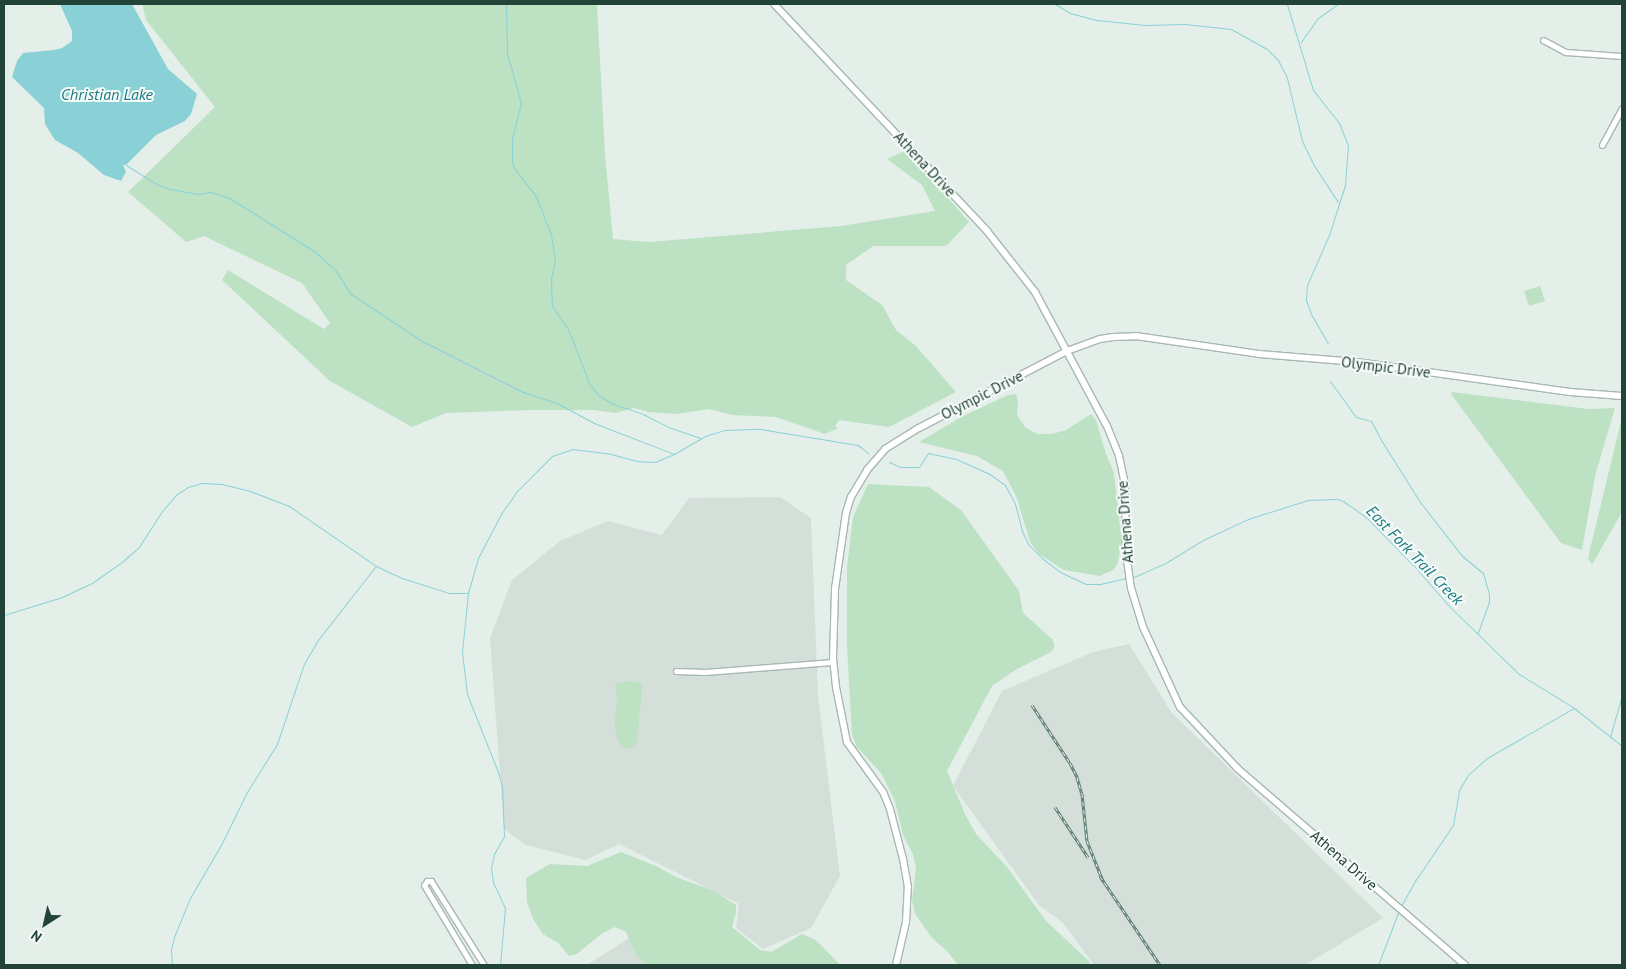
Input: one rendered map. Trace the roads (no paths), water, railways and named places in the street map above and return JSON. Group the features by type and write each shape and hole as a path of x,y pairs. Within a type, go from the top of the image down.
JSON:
{"street":[{"name":"Athena Drive","path":"774,4 1003,249 1035,292 1106,426 1119,456 1125,485 1126,554 1131,588 1143,627 1180,707 1238,768 1465,965"},
{"path":"1542,40 1566,52 1622,56"},
{"path":"1602,145 1622,108"},
{"name":"Olympic Drive","path":"896,965 906,922 908,887 903,860 890,809 883,792 847,742 833,662 835,589 842,532 851,497 867,470 885,449 919,428 1067,351 1100,339 1136,336 1259,354 1357,362 1570,392 1622,396"},
{"path":"676,671 705,672 833,662"},
{"path":"472,965 424,885 427,881 431,881 484,965"},
{"path":"458,943 466,938"}],"water":[{"name":"Christian Lake","path":"60,4 132,4 168,69 197,94 191,114 185,121 156,135 126,165 123,165 126,172 121,181 104,175 78,153 55,140 45,124 44,108 12,77 17,61 23,53 54,50 62,48 72,41 72,31"}],"waterway":[{"path":"506,4 507,53 521,103 512,140 512,161 514,168 536,196 551,235 555,260 551,279 552,306 568,329 590,385 598,395 613,404 643,414 671,428 700,438"},
{"path":"1055,4 1070,13 1097,20 1145,25 1185,24 1231,29 1267,49 1278,60 1287,78 1302,141 1313,164 1338,202"},
{"path":"1287,4 1313,90 1339,123 1348,145 1345,185 1329,235 1307,285 1306,300 1311,314 1328,343"},
{"path":"1301,42 1317,19 1338,4"},
{"path":"126,165 156,184 170,189 197,194 211,192 231,199 315,252 336,271 351,294 422,341 523,392 557,403 594,423 674,454"},
{"path":"1330,381 1356,417 1371,421 1420,502 1462,556 1483,573 1489,594 1489,602 1478,633"},
{"name":"East Fork Trail Creek","path":"500,965 505,908 493,882 491,868 494,854 504,836 502,786 467,694 462,652 468,593 478,558 501,514 517,491 552,456 572,449 607,453 636,461 655,462 674,454 705,436 725,430 760,429 858,445 868,453"},
{"name":"East Fork Trail Creek","path":"889,462 900,467 919,467 928,453 956,459 988,473 1005,485 1015,504 1022,531 1028,544 1060,572 1086,584 1100,584 1127,578"},
{"name":"East Fork Trail Creek","path":"4,615 62,597 92,583 139,547 162,511 176,495 188,487 201,483 222,484 250,491 289,506 376,566 402,578 449,593 468,593"},
{"name":"East Fork Trail Creek","path":"1134,577 1167,562 1203,540 1248,519 1308,500 1337,499 1343,501 1366,517 1416,568 1448,605 1519,674 1574,708 1622,746"},
{"path":"172,965 171,950 174,937 190,898 222,843 247,792 277,744 304,664 318,640 375,567"},
{"path":"1610,737 1622,695"},
{"path":"1401,906 1415,881 1453,825 1459,790 1468,775 1487,758 1574,708"},
{"path":"1378,965 1398,913"}],"railway":[{"path":"1032,705 1077,777 1082,794 1087,841 1103,881"},
{"path":"1055,807 1088,857"},
{"path":"1100,876 1160,965"}]}
